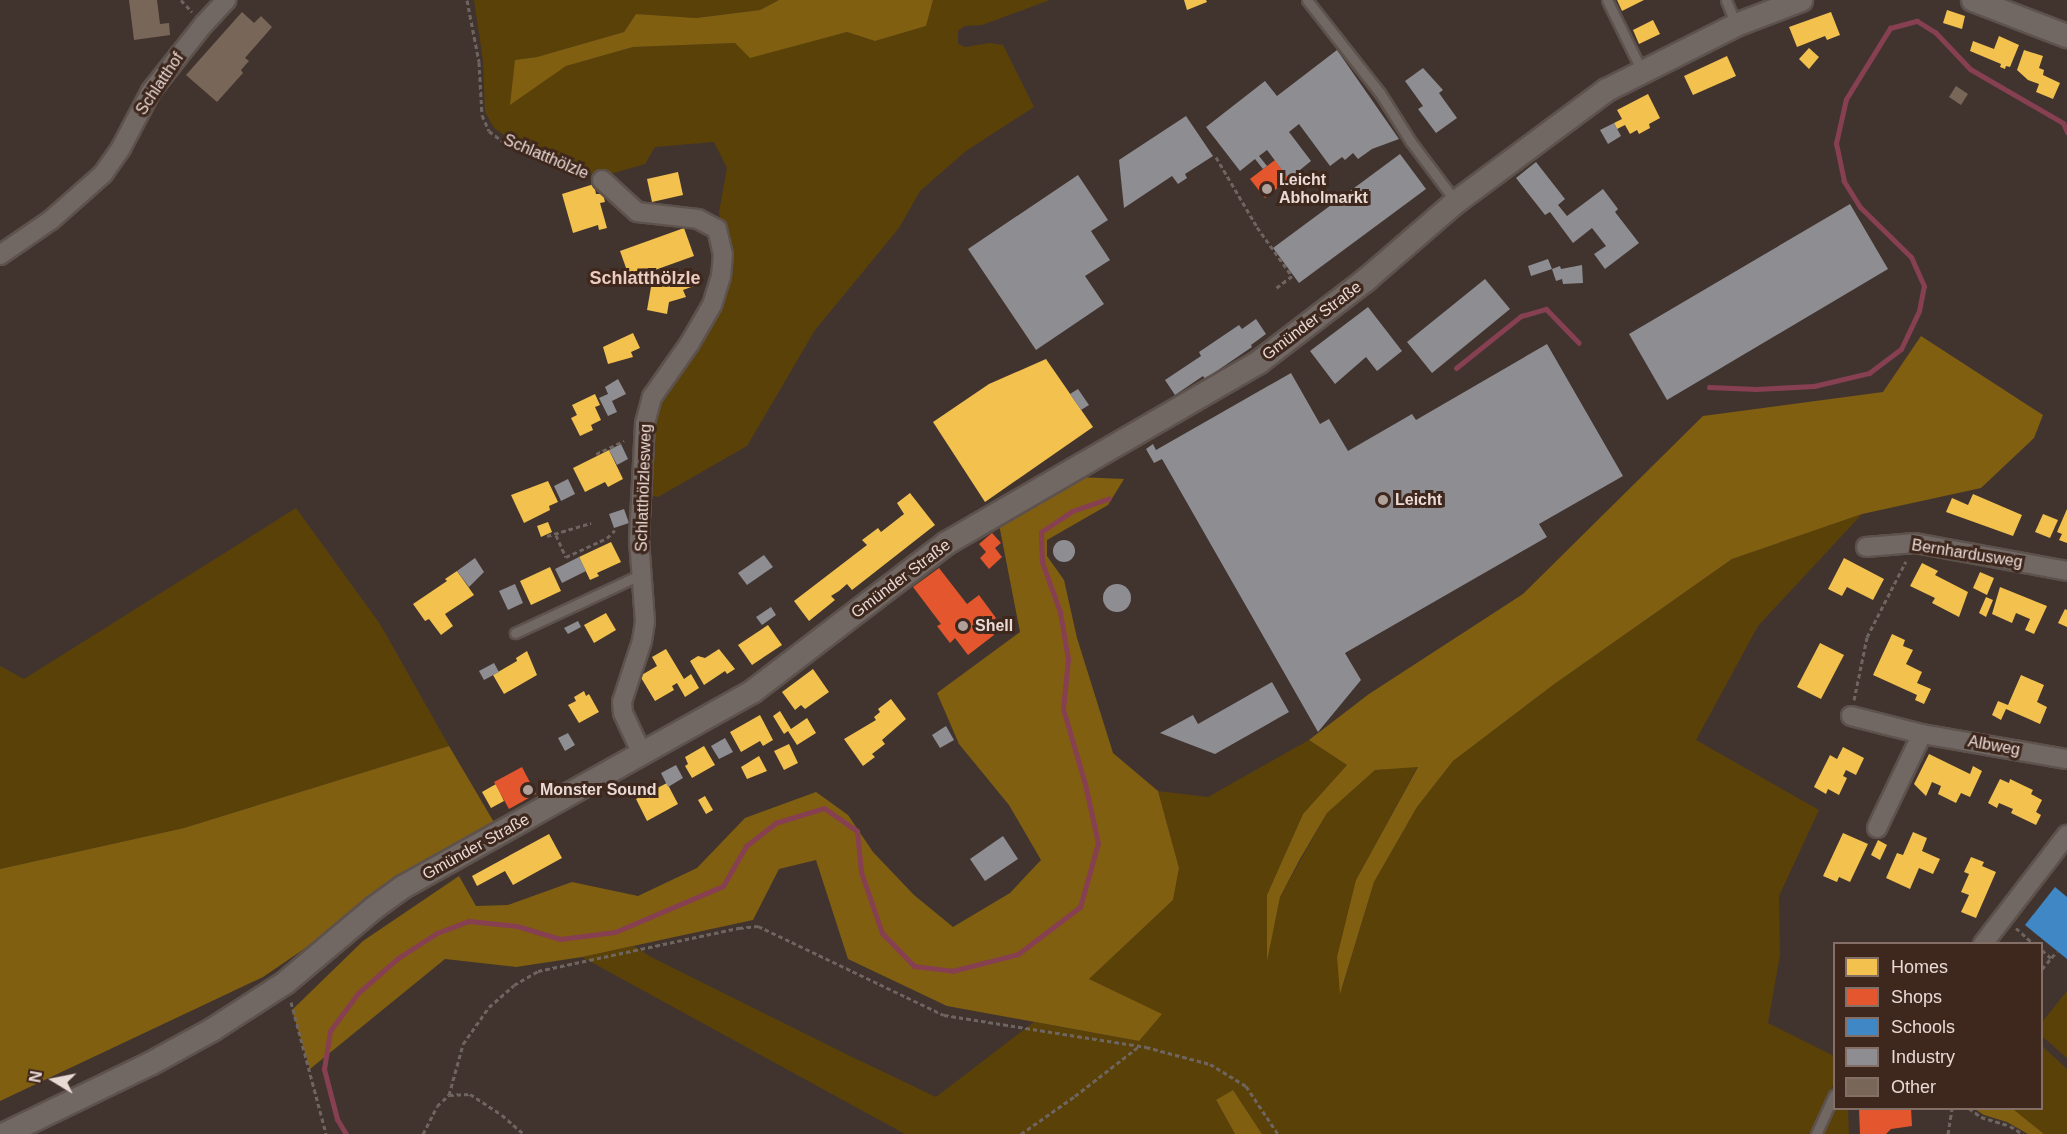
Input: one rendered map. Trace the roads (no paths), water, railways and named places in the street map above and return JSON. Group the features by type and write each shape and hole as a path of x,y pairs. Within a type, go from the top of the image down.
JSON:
{"street":[{"name":"Schlatthof","path":"0,255 51,220 103,174 121,148 151,92 204,24 226,0"},
{"name":"Gmünder Straße","path":"5,1134 150,1064 212,1030 285,983 374,908 403,887 752,692 947,543 1259,362 1367,279 1456,202 1562,121 1642,71 1736,26 1802,0"},
{"path":"1979,1 2067,36"},
{"name":"Schlatthölzle","path":"602,180 637,212 698,219 717,229 723,254 721,276 712,305"},
{"name":"Schlatthölzlesweg","path":"642,754 622,713 622,702 642,641 645,622 639,540 645,424 652,397 690,343 712,305"},
{"name":"Bernhardusweg","path":"1866,547 1915,543 2067,571"},
{"name":"Albweg","path":"1851,716 1922,734 2067,759"},
{"path":"1877,828 1922,734"},
{"path":"1985,942 2067,835"}],"lane":[{"path":"1307,0 1380,93 1411,142 1456,202"},
{"path":"1607,0 1642,71"},
{"path":"1726,0 1736,26"},
{"path":"515,633 642,574"},
{"path":"1816,1134 1833,1097"}],"waterway":[{"path":"1709,387 1756,389 1814,386 1869,373 1901,349 1919,311 1924,286 1911,257 1860,207 1844,181 1836,143 1846,99 1890,28 1917,21 1936,33 1970,69 2063,123 2067,132"},
{"path":"1456,368 1521,316 1546,309 1579,343"},
{"path":"346,1134 337,1119 324,1069 330,1031 358,993 398,958 437,933 469,921 517,926 560,939 615,932 723,886 746,846 775,823 824,808 857,831 861,872 882,933 914,966 952,971 1018,954 1080,907 1098,843 1085,784 1063,709 1068,659 1060,612 1042,562 1041,532 1072,511 1109,498"}],"place":[{"name":"Leicht Abholmarkt","path":"1267,189"},
{"name":"Leicht","path":"1383,500"},
{"name":"Shell","path":"963,626"},
{"name":"Monster Sound","path":"528,790"}],"district":[{"name":"Schlatthölzle","path":"645,278"}]}
